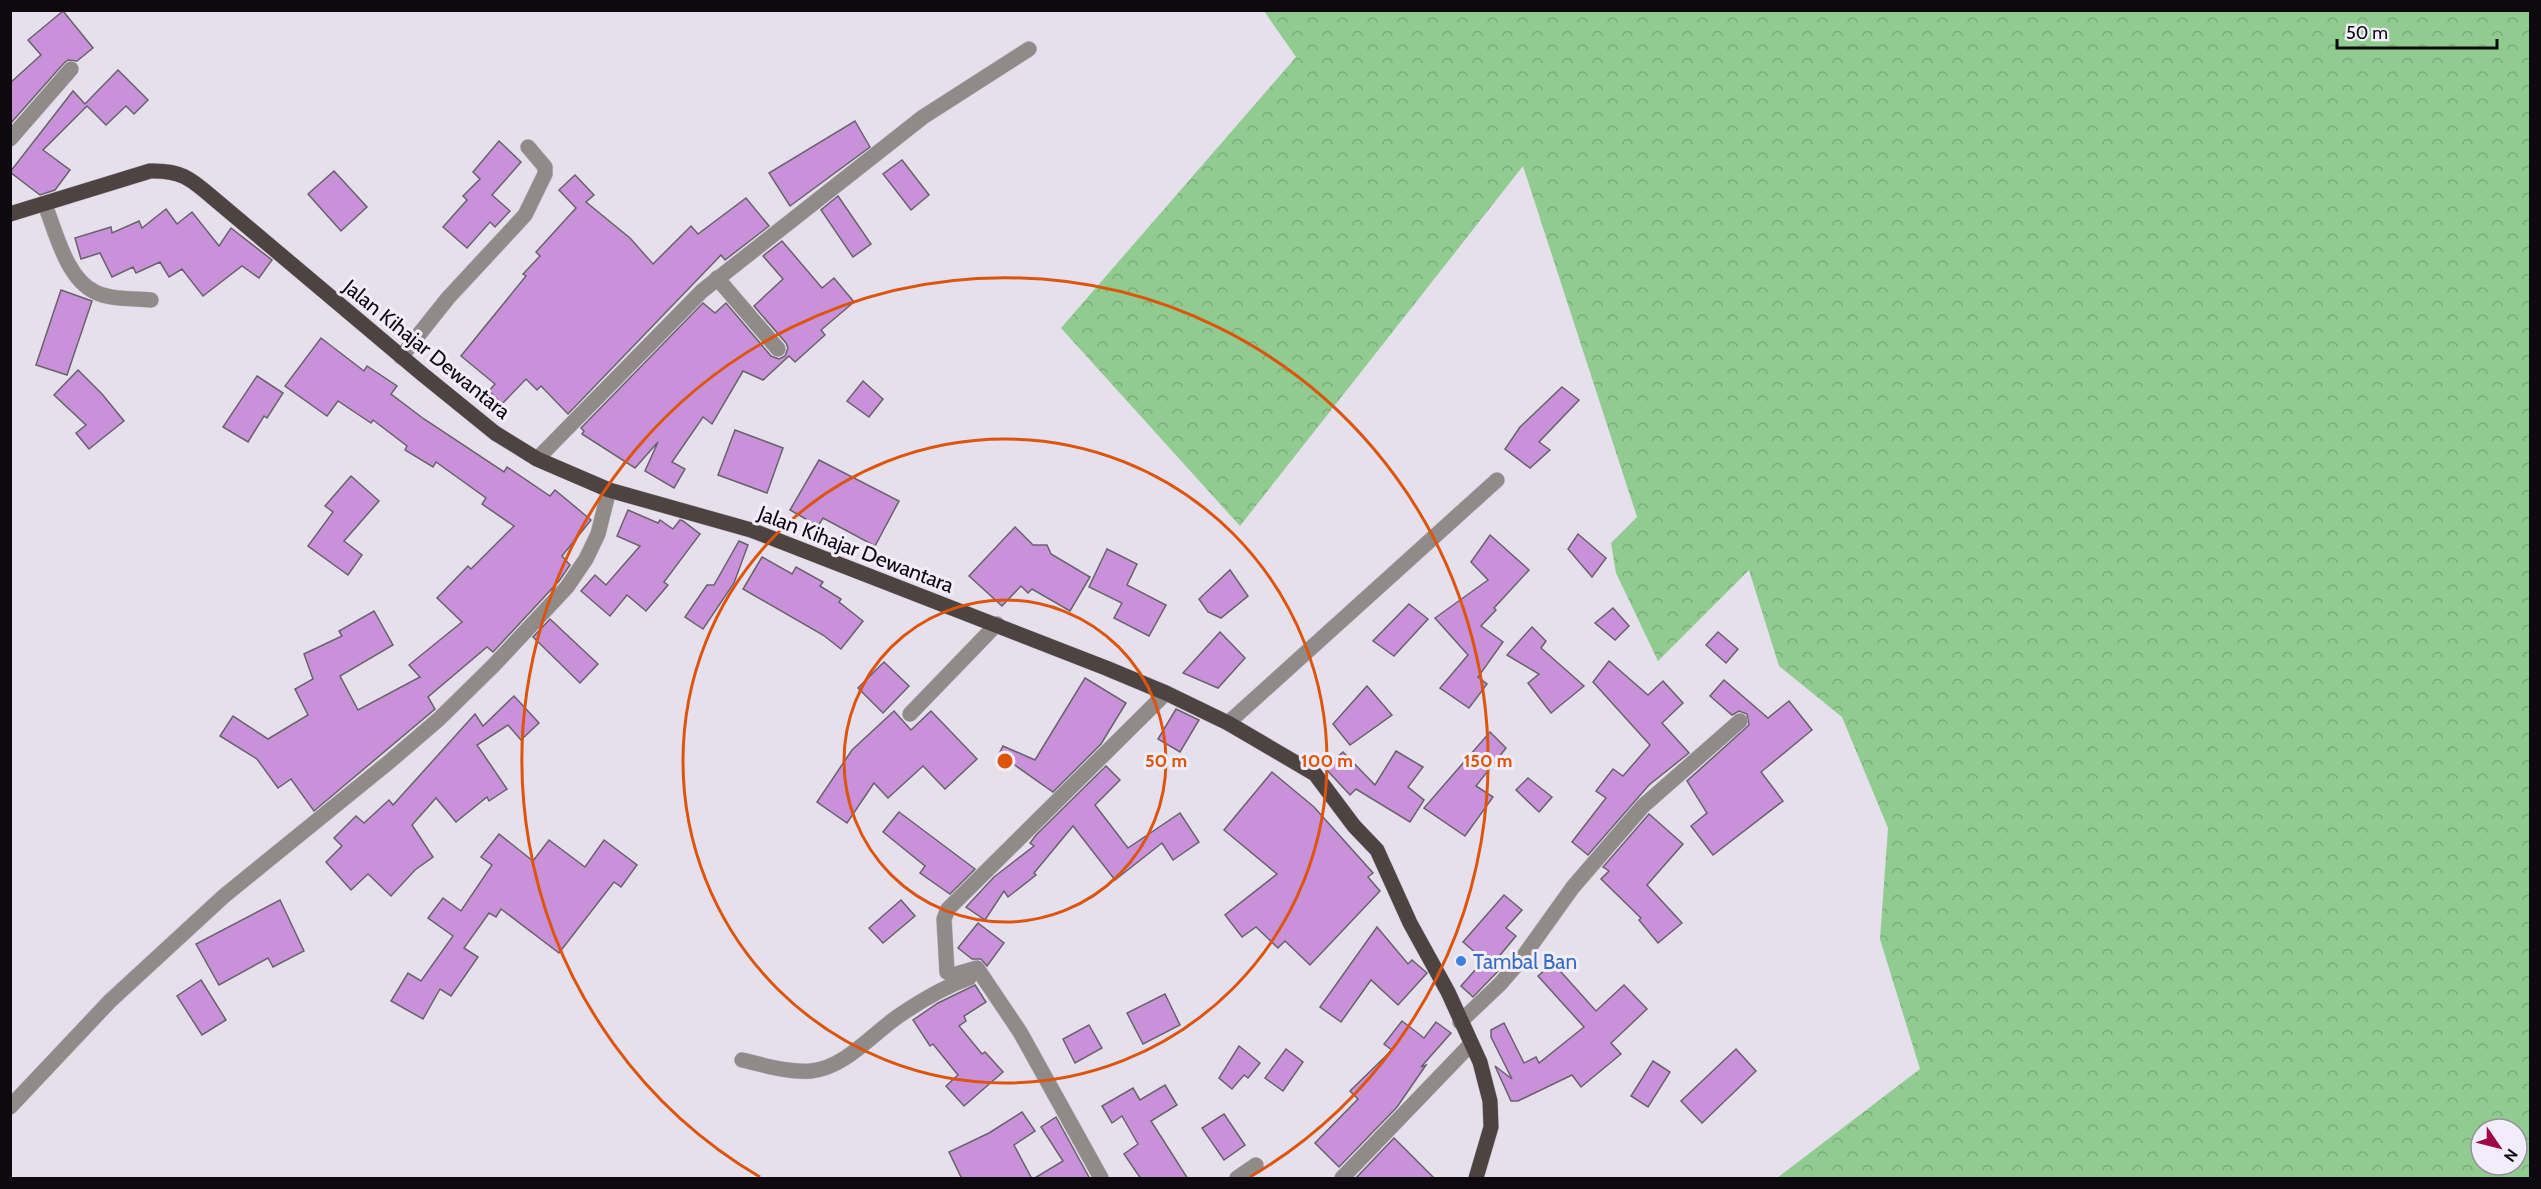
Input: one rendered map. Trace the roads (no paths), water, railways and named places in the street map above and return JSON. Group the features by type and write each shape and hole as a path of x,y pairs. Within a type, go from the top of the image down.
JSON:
{"main road":[{"name":"Jalan Kihajar Dewantara","path":"10,214 150,171 170,170 182,174 212,196 401,357 495,433 537,459 609,489 751,530 997,624 1166,693 1228,723 1315,774 1354,826 1377,850 1480,1062 1490,1101 1491,1127 1476,1179"}],"street":[{"path":"537,459 686,305 717,278 923,117 1029,49"},
{"path":"10,139 71,69"},
{"path":"401,357 448,298 525,215 545,174 545,167 528,147"},
{"path":"45,205 63,252 85,285 106,296 150,300"},
{"path":"717,278 778,349"},
{"path":"1228,723 1497,480"},
{"path":"10,1107 110,1001 224,896 431,726 494,665 567,586 586,559 598,534 609,489"},
{"path":"910,714 997,624"},
{"path":"1101,1179 1020,1032 988,981 977,968 953,975 947,972 945,914 1166,693"},
{"path":"1460,1022 1500,984 1520,961 1573,886 1643,806 1740,721"},
{"path":"742,1060 783,1069 810,1071 825,1068 871,1040 897,1017 948,986 971,977 988,981"},
{"path":"1342,1179 1470,1045"},
{"path":"1237,1179 1256,1165"}],"place":[{"name":"Tambal Ban","path":"1461,961"}]}
